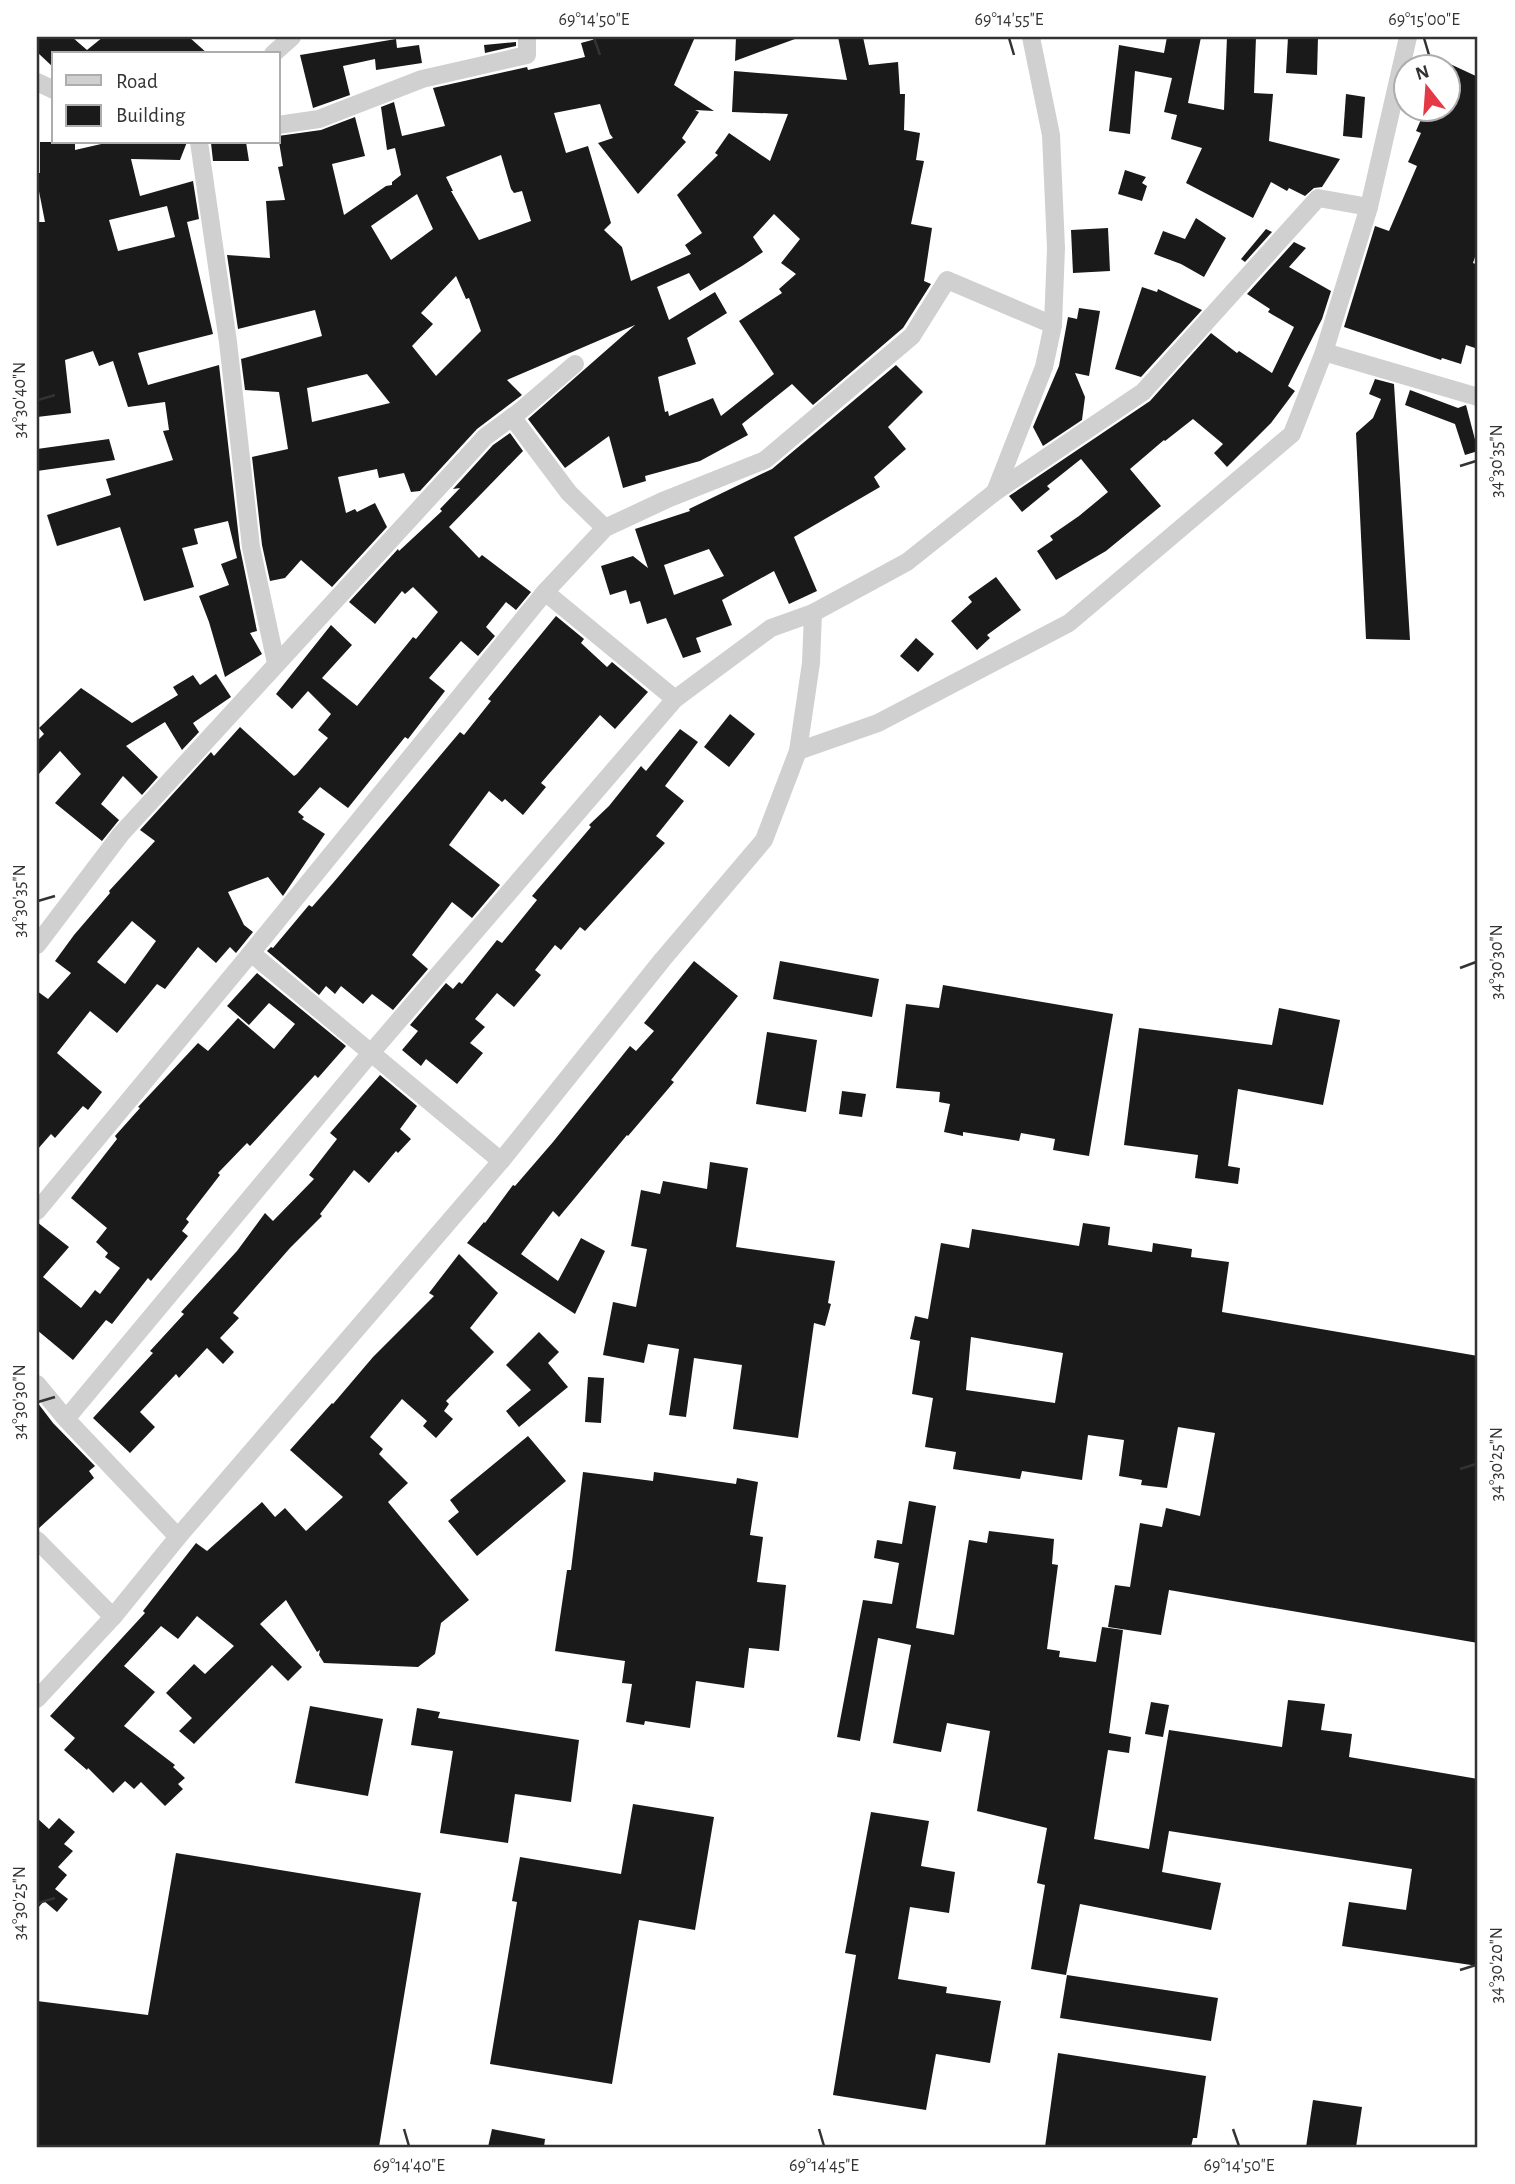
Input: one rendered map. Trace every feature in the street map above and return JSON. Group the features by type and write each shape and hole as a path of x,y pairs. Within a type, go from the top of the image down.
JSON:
{"street":[{"path":"275,52 292,37"},
{"path":"280,125 319,120 422,79 527,55 527,37"},
{"path":"995,492 1044,367 1052,325 1056,248 1051,135 1031,37"},
{"path":"798,751 878,723 1069,623 1292,434 1324,352 1368,207 1408,37"},
{"path":"199,144 228,342 251,547 276,663"},
{"path":"66,1419 370,1054 674,699 771,628 813,613 907,562 995,492 1143,393 1318,198 1368,207"},
{"path":"37,1211 545,592 605,528 665,500 765,460 912,336 947,280 1052,325"},
{"path":"1324,352 1478,397"},
{"path":"37,946 121,834 276,663 485,437 575,364"},
{"path":"512,417 569,493 605,528"},
{"path":"545,592 674,699"},
{"path":"37,1699 113,1617 178,1537 501,1161 663,959 764,840 798,751 811,663 813,613"},
{"path":"251,953 501,1161"},
{"path":"37,1384 66,1419 178,1537"},
{"path":"37,1540 113,1617"}],"building":[{"path":"37,37 72,37 87,50 103,37 189,37 206,52 52,52 52,66 37,52"},
{"path":"603,37 695,37 674,85 714,111 695,110 699,112 682,138 686,142 638,194 598,143 613,138 600,104 554,113 566,153 588,146 611,223 604,230 622,247 631,281 691,254 685,245 702,233 677,195 718,155 715,153 729,133 770,161 788,114 732,112 734,71 847,80 838,37 863,37 869,65 898,62 900,94 905,94 904,130 920,133 916,160 924,161 911,224 932,228 924,281 931,284 903,328 813,405 792,384 742,424 748,435 700,461 645,476 646,481 623,488 609,436 565,468 528,419 635,325 507,380 522,395 477,429 420,491 411,492 404,473 379,478 377,469 338,477 346,513 355,509 357,512 375,503 387,527 332,587 301,560 285,578 270,581 262,545 252,457 288,449 279,392 245,390 241,359 322,336 315,310 238,329 227,255 270,258 266,201 285,200 278,167 283,166 280,136 321,130 355,117 365,156 332,164 344,215 386,186 392,185 401,175 395,148 387,150 381,107 394,102 402,136 445,126 433,88 585,57 581,43","holes":["501,155 511,189 514,193 522,191 531,221 479,240 446,177","417,194 433,229 391,260 371,226","774,214 800,239 781,263 796,274 779,289 782,293 739,321 774,374 721,416 713,398 669,416 668,411 665,412 658,377 696,364 687,338 727,313 715,292 669,320 657,287 689,273 700,291 742,266 763,252 753,237","456,276 466,299 469,298 481,331 436,376 412,346 433,324 421,313","367,374 390,403 312,422 307,388"]},
{"path":"736,37 795,37 795,39 735,61"},
{"path":"1167,37 1201,37 1188,103 1224,110 1227,37 1256,37 1254,93 1273,94 1269,141 1340,159 1322,187 1314,188 1305,196 1289,188 1287,191 1271,182 1253,218 1186,183 1202,148 1171,139 1177,115 1164,112 1172,78 1135,71 1130,134 1109,131 1119,45 1164,53"},
{"path":"1288,37 1318,37 1317,75 1286,73"},
{"path":"396,39 397,48 419,45 422,63 376,70 375,59 343,66 350,95 313,108 300,55"},
{"path":"516,42 516,46 485,53 484,45"},
{"path":"1462,70 1478,77 1478,248 1473,263 1478,265 1478,349 1466,345 1461,364 1442,358 1441,360 1344,327 1375,226 1389,231 1417,166 1408,162 1421,133 1416,131 1420,122 1462,122"},
{"path":"1346,94 1365,97 1362,138 1343,136"},
{"path":"40,142 75,144 75,150 101,144 186,144 180,160 131,159 140,196 193,181 199,219 187,222 213,334 138,353 148,385 219,365 240,548 257,631 250,633 262,654 225,677 199,596 229,585 221,564 237,558 228,521 194,529 198,544 182,548 194,587 144,601 120,527 57,546 47,515 111,495 106,479 173,460 163,431 169,430 165,402 128,407 113,361 99,366 93,351 65,360 71,413 37,417 37,222 45,222 37,173 40,173","holes":["167,206 175,237 118,251 109,220"]},
{"path":"211,144 246,144 249,161 213,161"},
{"path":"1125,170 1146,177 1142,183 1147,186 1142,201 1118,194"},
{"path":"1196,218 1226,238 1204,277 1181,264 1154,254 1163,231 1185,239"},
{"path":"1108,228 1110,271 1073,273 1071,230"},
{"path":"1266,229 1272,232 1245,262 1241,259"},
{"path":"1294,242 1306,248 1289,267 1331,291 1322,319 1288,386 1295,391 1271,423 1227,467 1214,453 1223,444 1193,419 1164,440 1130,469 1161,506 1106,551 1056,580 1037,551 1053,540 1050,536 1108,492 1081,459 1047,486 1050,489 1022,512 1009,496 1150,401 1211,333 1237,353 1239,351 1272,373 1294,327 1268,312 1270,309 1247,294"},
{"path":"1142,287 1157,292 1158,289 1202,310 1141,377 1115,369"},
{"path":"1079,308 1100,311 1089,376 1075,373 1085,397 1082,420 1043,446 1033,427 1059,366 1068,317 1077,319"},
{"path":"896,365 923,392 888,427 906,449 874,477 880,487 794,537 817,591 789,604 774,571 722,600 732,625 696,638 701,652 683,658 666,618 647,624 640,601 630,604 626,590 610,595 601,566 633,556 648,568 635,529 690,511 689,509 772,469","holes":["709,549 724,576 674,595 664,565"]},
{"path":"1375,379 1394,384 1410,640 1366,639 1356,433 1373,418 1381,399 1369,394"},
{"path":"1410,390 1458,408 1466,405 1478,451 1465,455 1455,424 1405,405"},
{"path":"510,433 523,451 449,527 479,558 482,555 531,592 516,610 506,602 486,627 495,636 478,656 461,641 429,678 445,691 408,739 405,737 348,808 320,787 298,812 304,817 302,819 325,834 283,896 268,877 228,892 244,925 253,932 236,953 230,947 216,963 198,947 165,989 157,984 117,1033 90,1011 57,1053 102,1092 88,1110 83,1106 55,1138 51,1134 37,1150 37,991 48,999 71,973 55,961 109,891 155,841 140,830 211,752 214,756 240,727 294,776 328,738 318,730 331,714 308,691 292,709 276,694 331,625 352,645 322,678 357,706 413,637 416,639 438,612 413,587 405,594 402,591 375,624 349,602 398,549 399,551 442,511 440,509 460,488 453,489 493,445","holes":["132,921 156,941 125,984 97,962"]},
{"path":"109,439 115,460 37,471 37,449"},
{"path":"996,577 1021,610 987,635 990,638 977,650 951,621 972,602 968,597"},
{"path":"556,616 584,639 581,643 607,667 612,662 648,692 615,729 600,715 541,783 546,787 523,815 505,799 502,802 489,791 449,845 500,885 472,918 452,902 412,955 428,969 393,1010 372,994 363,1004 341,986 335,994 326,986 319,995 267,951 273,948 309,905 312,907 460,732 464,735 491,701 488,699"},
{"path":"916,638 934,654 918,672 900,656"},
{"path":"216,674 231,697 193,723 199,732 182,750 165,722 126,746 158,777 142,795 123,776 101,804 119,820 102,841 55,803 81,774 60,751 37,776 37,741 44,734 39,728 81,688 132,723 178,695 173,687 193,675 200,685"},
{"path":"730,714 755,734 729,767 704,747"},
{"path":"680,729 698,742 665,786 684,801 656,836 665,843 585,931 580,927 561,950 555,945 535,970 541,975 514,1007 497,993 475,1019 485,1027 470,1043 483,1053 457,1084 426,1059 421,1066 402,1050 418,1031 410,1025 446,983 453,989 459,982 462,984 497,940 502,943 537,900 532,896 591,827 589,825 609,806 641,766 646,771"},
{"path":"694,961 738,996 671,1080 674,1082 559,1217 553,1211 521,1254 558,1281 581,1238 605,1251 575,1314 467,1243 630,1046 636,1051 654,1031 644,1023"},
{"path":"780,961 879,979 872,1017 773,999"},
{"path":"257,973 346,1046 318,1078 315,1075 250,1146 247,1143 218,1173 220,1175 186,1219 189,1222 182,1231 188,1236 151,1281 148,1278 112,1324 106,1320 73,1360 37,1330 37,1222 69,1247 43,1277 81,1308 95,1290 100,1294 120,1268 105,1257 108,1253 96,1242 107,1228 71,1198 117,1139 115,1136 140,1108 138,1107 198,1043 208,1051 238,1018 274,1049 295,1024 269,1003 249,1025 227,1006"},
{"path":"943,985 1113,1014 1089,1156 1053,1150 1055,1139 1021,1133 1019,1141 963,1132 963,1136 944,1132 950,1104 939,1102 940,1092 896,1088 906,1004 939,1008"},
{"path":"1279,1008 1340,1020 1323,1105 1238,1089 1228,1166 1240,1168 1238,1184 1195,1178 1198,1155 1124,1145 1139,1028 1272,1045"},
{"path":"767,1032 817,1040 806,1112 756,1104"},
{"path":"380,1075 417,1106 400,1129 411,1139 398,1153 396,1151 369,1183 354,1170 320,1214 322,1216 233,1313 239,1318 220,1338 234,1352 223,1364 207,1348 179,1378 176,1374 140,1412 155,1427 130,1453 93,1418 153,1353 150,1351 184,1314 181,1312 237,1251 265,1213 273,1221 314,1179 309,1175 337,1139 330,1133"},
{"path":"842,1091 866,1094 862,1117 839,1114"},
{"path":"710,1162 748,1168 736,1247 835,1261 828,1303 831,1304 825,1326 814,1323 798,1438 733,1429 742,1365 694,1358 686,1417 669,1415 679,1349 648,1344 644,1363 603,1355 613,1302 636,1307 647,1249 631,1246 641,1190 660,1194 663,1181 707,1189"},
{"path":"1083,1223 1110,1227 1108,1245 1152,1252 1153,1243 1192,1249 1191,1257 1229,1262 1222,1312 1478,1356 1478,1643 1169,1590 1161,1635 1108,1627 1115,1585 1130,1587 1140,1523 1162,1527 1166,1508 1200,1516 1215,1433 1178,1427 1167,1488 1141,1485 1142,1480 1119,1476 1124,1440 1088,1435 1082,1480 1022,1471 1020,1479 953,1469 956,1452 925,1447 933,1398 912,1394 920,1341 910,1339 915,1316 928,1319 941,1243 969,1248 972,1229 1079,1246","holes":["971,1337 1063,1353 1055,1403 966,1390"]},
{"path":"459,1254 498,1293 470,1328 494,1352 446,1401 449,1404 444,1411 453,1419 436,1438 423,1426 427,1421 402,1399 370,1437 383,1449 379,1454 408,1483 388,1502 469,1600 441,1623 435,1654 418,1667 324,1663 319,1655 320,1650 317,1652 286,1600 260,1624 302,1667 288,1681 272,1665 194,1744 179,1731 192,1718 166,1693 194,1664 205,1674 234,1646 197,1616 178,1639 161,1626 124,1666 155,1692 124,1726 175,1765 173,1767 185,1778 178,1784 183,1789 165,1806 141,1782 134,1789 125,1781 113,1793 88,1768 87,1770 64,1750 75,1738 50,1716 145,1613 143,1611 196,1543 207,1551 262,1502 275,1517 285,1508 306,1531 343,1497 290,1450 373,1357 434,1296 429,1293"},
{"path":"539,1332 559,1352 548,1363 568,1387 519,1427 506,1411 531,1390 506,1365"},
{"path":"588,1377 604,1378 601,1423 585,1422"},
{"path":"37,1402 53,1423 95,1466 89,1471 94,1478 38,1529"},
{"path":"528,1436 566,1481 477,1556 448,1521 459,1512 450,1500"},
{"path":"583,1472 653,1481 654,1472 736,1484 737,1478 758,1482 750,1535 763,1537 757,1582 786,1585 779,1651 749,1648 744,1688 696,1681 690,1728 645,1721 644,1725 626,1722 632,1684 622,1683 625,1661 555,1651 567,1570 571,1570"},
{"path":"909,1501 936,1506 916,1628 954,1635 969,1540 987,1543 989,1531 1054,1539 1052,1564 1058,1565 1047,1649 1060,1651 1059,1657 1096,1662 1102,1627 1123,1630 1109,1733 1131,1737 1129,1753 1108,1750 1094,1839 1149,1849 1169,1730 1282,1747 1288,1700 1325,1704 1321,1730 1352,1734 1349,1757 1478,1779 1478,1966 1342,1946 1349,1902 1406,1910 1412,1869 1169,1831 1162,1872 1221,1883 1211,1930 1080,1904 1066,1975 1031,1969 1045,1885 1037,1883 1047,1828 977,1811 990,1731 947,1723 941,1752 893,1743 911,1645 878,1638 860,1741 837,1737 863,1600 892,1604 899,1563 874,1558 877,1540 902,1544"},
{"path":"1151,1702 1169,1705 1163,1737 1145,1734"},
{"path":"310,1706 383,1719 368,1796 295,1783"},
{"path":"417,1708 440,1712 438,1718 579,1740 571,1802 515,1794 508,1843 440,1833 453,1751 411,1745"},
{"path":"633,1804 714,1817 695,1930 639,1920 612,2084 490,2064 517,1902 512,1901 520,1857 621,1874"},
{"path":"871,1812 929,1821 921,1866 955,1872 949,1913 910,1907 898,1979 947,1987 946,1993 1001,2001 990,2063 936,2054 926,2110 833,2095 856,1955 845,1953"},
{"path":"37,1818 49,1829 59,1818 75,1832 64,1844 73,1851 58,1867 67,1875 55,1889 68,1899 57,1912 44,1901 37,1909"},
{"path":"176,1853 421,1893 379,2147 37,2147 37,2001 148,2015"},
{"path":"1067,1975 1218,1998 1211,2041 1060,2018"},
{"path":"1058,2053 1206,2076 1197,2138 1193,2138 1191,2147 1045,2147"},
{"path":"1313,2100 1362,2107 1356,2147 1306,2147"},
{"path":"492,2129 545,2139 544,2147 488,2147"}]}
